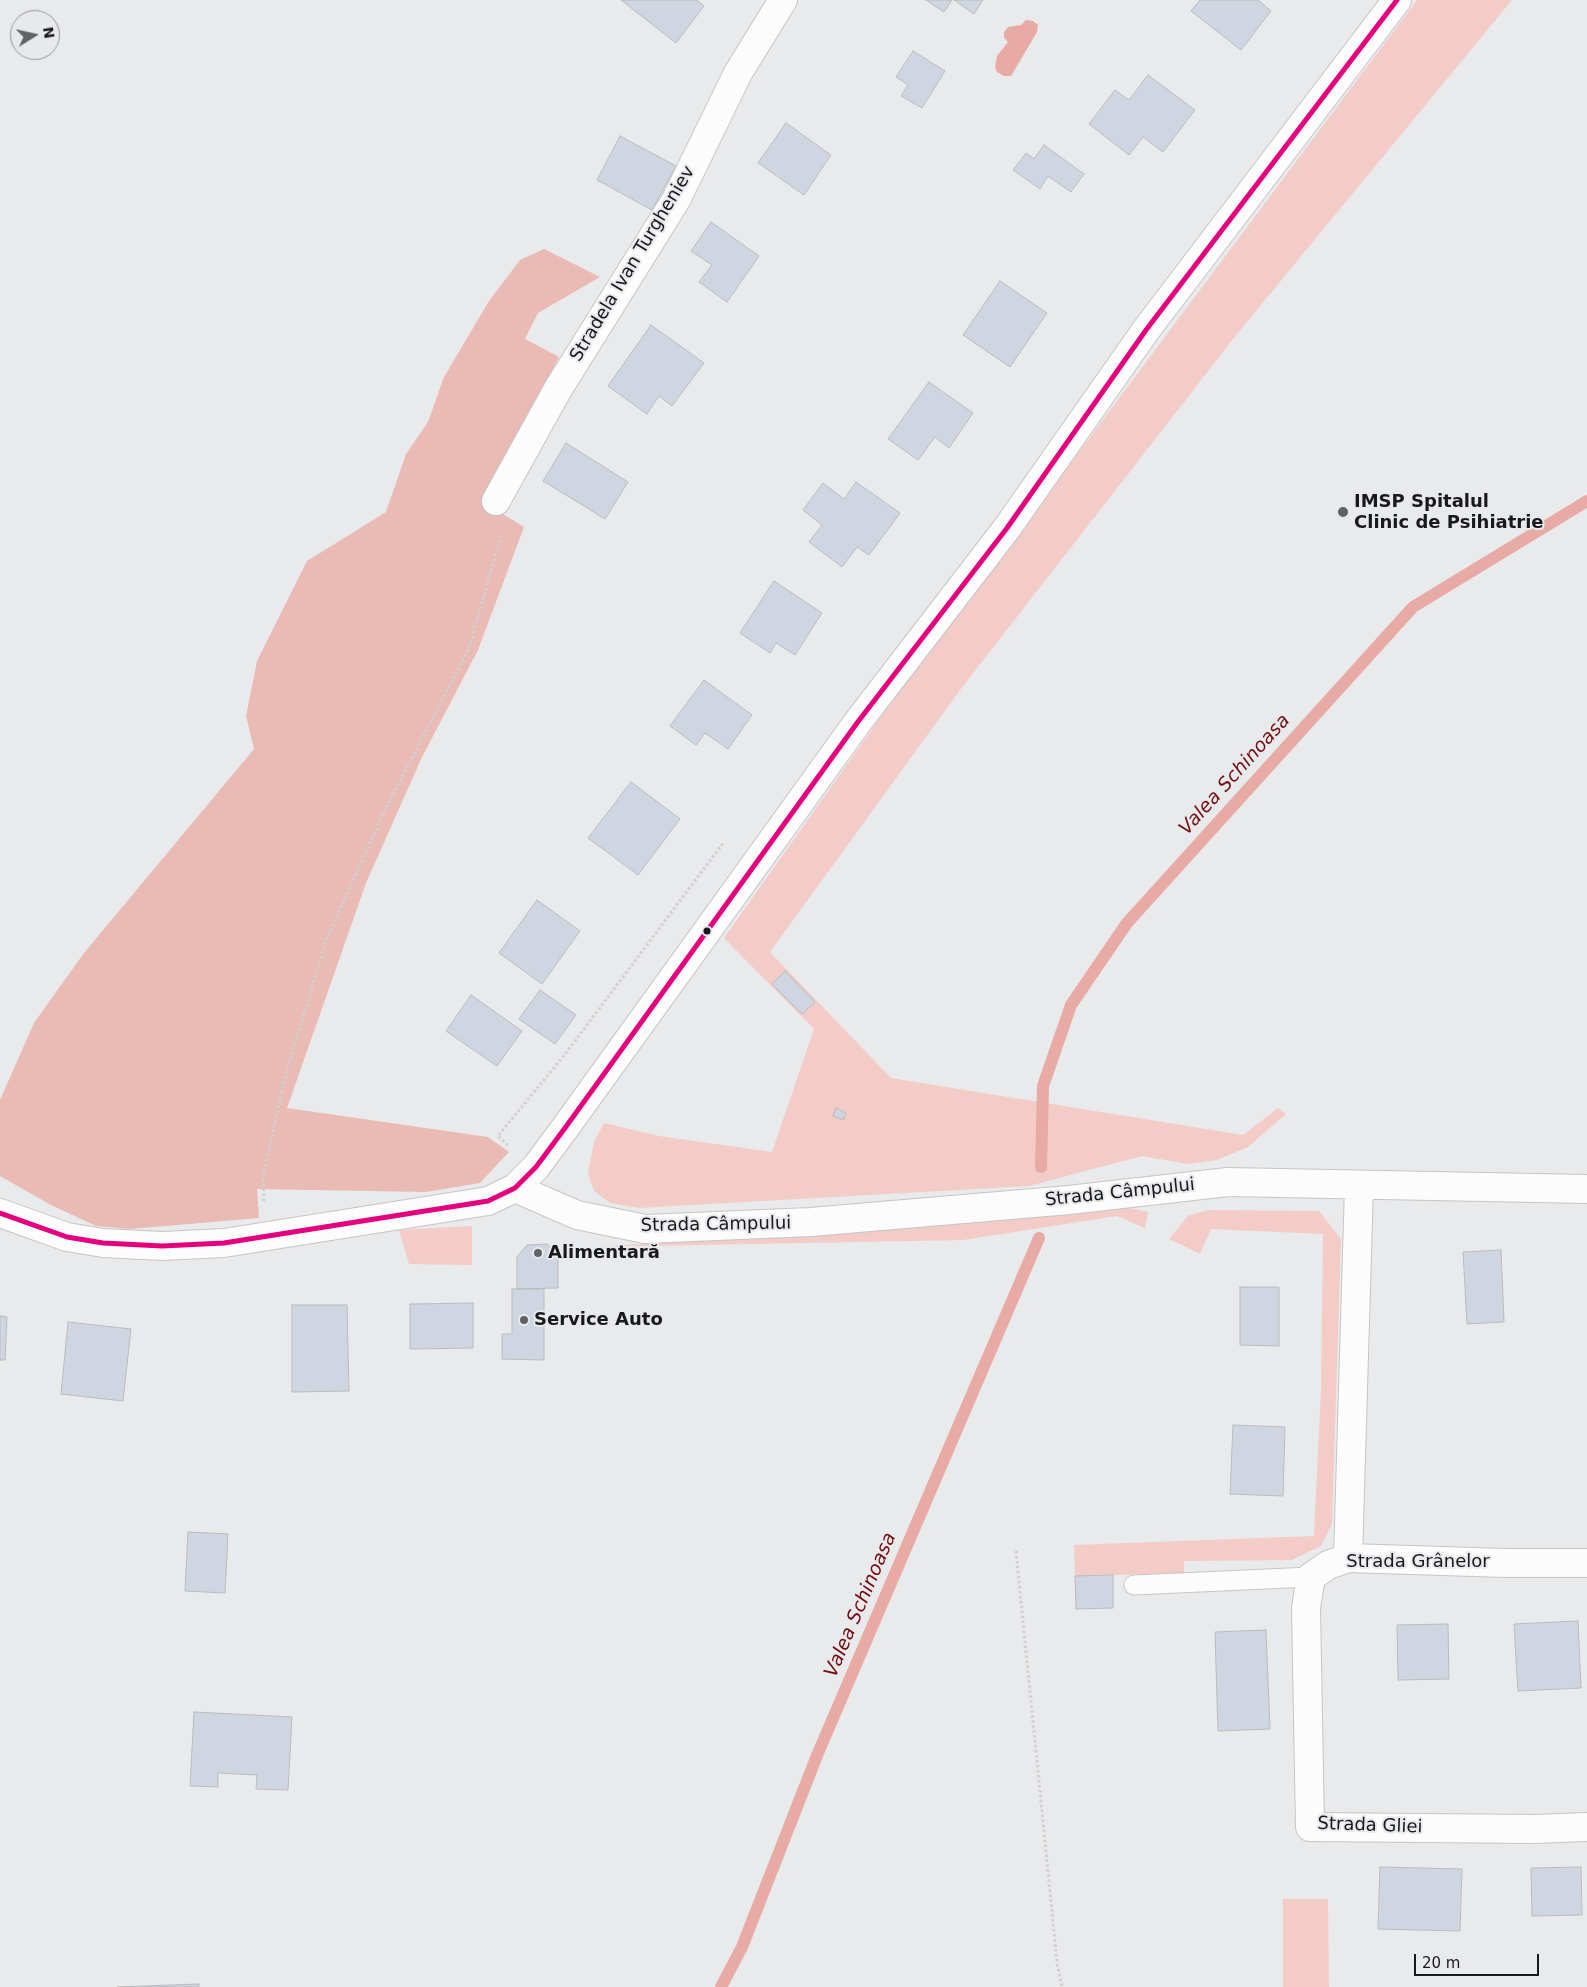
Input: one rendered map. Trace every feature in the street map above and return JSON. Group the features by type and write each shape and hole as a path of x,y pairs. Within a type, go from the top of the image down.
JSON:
{"street":[{"name":"Stradela Ivan Turgheniev","path":"496,501 558,389 676,200 738,73 783,0"},
{"path":"0,1213 67,1237 103,1243 162,1246 224,1243 488,1201 515,1188 536,1168 857,723 1007,528 1146,330 1397,0"},
{"name":"Strada Câmpului","path":"515,1188 576,1215 645,1229 811,1222 1069,1200 1228,1182 1587,1189"},
{"path":"1348,1558 1360,1186"},
{"name":"Strada Grânelor","path":"1311,1577 1328,1564 1348,1558 1506,1563 1587,1563"},
{"name":"Strada Gliei","path":"1311,1577 1306,1608 1310,1827 1524,1829 1587,1827"}],"lane":[{"path":"1134,1585 1311,1577"}],"path":[{"path":"266,1237 263,1176 285,1077 326,941 382,816 469,648 501,538 496,501"},
{"path":"1016,1551 1057,1962 1062,1987"}],"shaded area":[{"path":"1417,0 1512,0 1237,334 960,690 770,952 891,1078 1243,1135 1278,1108 1286,1114 1248,1147 1217,1160 1188,1164 1142,1156 1029,1186 639,1208 610,1203 594,1191 588,1173 594,1142 604,1123 659,1136 772,1152 814,1029 724,938 885,711"},
{"path":"1026,20 1033,21 1038,25 1037,32 1011,76 1004,76 997,72 995,67 997,56 1008,42 1004,37 1004,32 1008,27 1021,25"},
{"path":"544,249 600,277 538,313 525,339 559,357 483,502 524,527 478,650 422,757 366,883 287,1108 488,1137 509,1152 480,1183 426,1192 257,1189 259,1218 130,1229 96,1226 51,1205 0,1176 0,1100 34,1023 84,953 254,749 246,716 257,661 307,561 386,512 406,454 428,422 444,377 489,301 520,260"},
{"path":"1125,1207 1148,1212 1145,1228 1117,1216 963,1240 595,1247 957,1224"},
{"path":"1208,1210 1319,1211 1341,1239 1332,1524 1321,1546 1292,1560 1184,1561 1184,1573 1075,1576 1074,1545 1314,1536 1321,1388 1323,1234 1211,1229 1200,1254 1169,1239 1188,1216"},
{"path":"472,1226 472,1265 409,1264 399,1230"},
{"path":"1283,1899 1328,1899 1329,1987 1283,1987"}],"building":[{"path":"621,0 697,0 704,6 676,43"},
{"path":"926,0 952,0 944,12"},
{"path":"954,0 983,0 974,14"},
{"path":"1200,0 1258,0 1271,11 1241,50 1191,11"},
{"path":"913,51 945,71 922,108 901,96 908,85 896,77"},
{"path":"1148,75 1195,110 1163,152 1143,137 1129,155 1089,124 1115,90 1129,100"},
{"path":"786,123 831,155 804,195 758,163"},
{"path":"620,136 676,166 652,210 597,180"},
{"path":"1044,145 1084,174 1071,192 1048,176 1040,189 1013,170 1026,153 1034,159"},
{"path":"711,222 759,256 727,302 699,282 712,265 691,251"},
{"path":"1000,281 1047,313 1010,367 963,335"},
{"path":"651,325 704,363 672,406 659,396 647,414 608,386"},
{"path":"929,382 973,413 949,448 935,437 918,460 888,439"},
{"path":"566,443 628,482 605,519 543,481"},
{"path":"856,482 900,513 869,555 857,547 842,567 809,542 822,525 803,510 823,483 844,499"},
{"path":"774,581 822,613 795,655 776,643 770,653 740,633"},
{"path":"704,680 752,715 728,749 705,733 696,745 670,726"},
{"path":"631,782 680,819 638,875 588,838"},
{"path":"537,900 580,931 542,984 499,953"},
{"path":"785,971 815,1002 802,1014 772,984"},
{"path":"540,990 576,1015 555,1044 519,1019"},
{"path":"471,995 522,1031 497,1066 446,1031"},
{"path":"836,1108 846,1113 843,1120 833,1116"},
{"path":"547,1244 558,1254 558,1288 517,1289 517,1257 527,1245"},
{"path":"1501,1250 1504,1322 1467,1324 1463,1252"},
{"path":"1240,1287 1279,1287 1279,1346 1240,1345"},
{"path":"512,1289 544,1289 544,1360 502,1359 502,1334 512,1334"},
{"path":"473,1303 473,1348 410,1349 410,1304"},
{"path":"292,1305 347,1305 349,1391 292,1392"},
{"path":"0,1316 7,1317 5,1360 0,1360"},
{"path":"68,1322 131,1329 123,1401 61,1394"},
{"path":"1233,1425 1285,1427 1283,1496 1230,1494"},
{"path":"188,1532 228,1534 225,1593 185,1591"},
{"path":"1113,1575 1113,1608 1076,1609 1075,1576"},
{"path":"1578,1621 1581,1688 1518,1691 1514,1624"},
{"path":"1448,1624 1449,1679 1398,1680 1397,1625"},
{"path":"1266,1630 1270,1729 1218,1731 1215,1632"},
{"path":"194,1712 292,1717 288,1790 256,1789 257,1775 218,1773 218,1787 190,1786"},
{"path":"1380,1867 1462,1869 1460,1931 1378,1929"},
{"path":"1581,1867 1582,1915 1532,1916 1531,1868"},
{"path":"199,1984 199,1987 117,1987"}],"waterway":[{"name":"Valea Schinoasa","path":"1041,1167 1043,1086 1071,1005 1127,923 1413,607 1587,501"},
{"name":"Valea Schinoasa","path":"721,1987 742,1947 818,1753 1039,1238"}],"transit line":[{"path":"0,1213 67,1237 103,1243 162,1246 224,1243 488,1201 515,1188 536,1167 857,723 1007,528 1146,330 1397,0"}],"place":[{"name":"IMSP Spitalul Clinic de Psihiatrie","path":"1343,512"},
{"name":"Alimentară","path":"538,1253"},
{"name":"Service Auto","path":"524,1320"}]}
